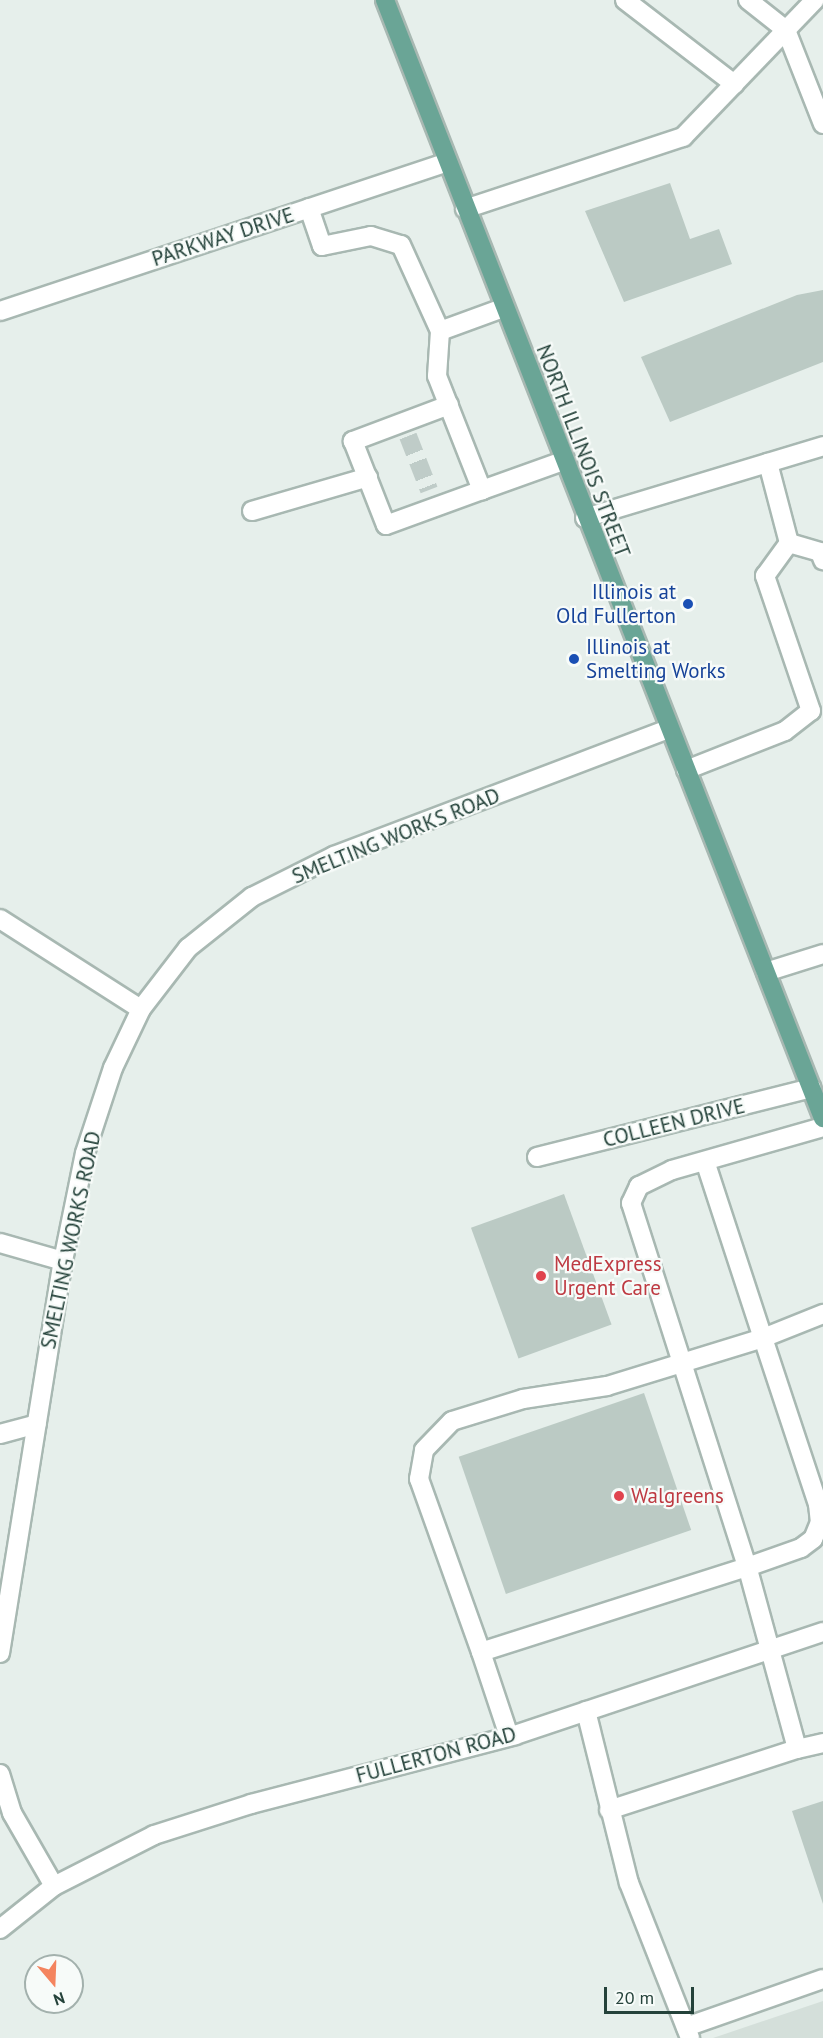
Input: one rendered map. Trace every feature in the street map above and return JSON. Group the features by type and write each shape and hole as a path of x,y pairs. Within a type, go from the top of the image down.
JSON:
{"main road":[{"name":"NORTH ILLINOIS STREET","path":"385,0 585,518 823,1118"}],"street":[{"path":"625,0 734,84"},
{"path":"748,0 786,30 823,124"},
{"path":"465,209 683,138 815,0"},
{"name":"PARKWAY DRIVE","path":"0,311 447,162"},
{"path":"309,208 322,246 371,236 401,245 440,331 437,376 482,490"},
{"path":"440,331 503,308"},
{"path":"449,405 406,429 354,441 386,525 432,499 482,490 563,461"},
{"path":"585,518 823,446"},
{"path":"768,463 789,543"},
{"path":"252,511 368,477"},
{"path":"789,543 820,552 823,560"},
{"path":"686,770 785,731 817,709 765,576 789,543"},
{"name":"SMELTING WORKS ROAD","path":"0,1653 63,1261 85,1153 113,1068 141,1009 188,948 252,897 334,856 669,729"},
{"path":"0,919 141,1009"},
{"path":"766,972 823,954"},
{"name":"COLLEEN DRIVE","path":"537,1157 811,1088"},
{"path":"797,1749 747,1567 684,1362 631,1203 639,1186 672,1170 823,1127"},
{"path":"482,1652 747,1567 801,1548 813,1539 820,1522 705,1161"},
{"path":"0,1243 63,1261"},
{"path":"509,1736 482,1652 418,1479 424,1450 452,1421 475,1412 523,1399 606,1386 763,1338 823,1314"},
{"path":"0,1434 36,1424"},
{"name":"FULLERTON ROAD","path":"54,1886 154,1835 250,1804 509,1736 823,1632"},
{"path":"586,1711 629,1884 688,2033 823,1979"},
{"path":"609,1810 797,1749 823,1743"},
{"path":"0,1774 12,1813 54,1886 0,1929"}],"shaded area":[{"path":"823,2001 823,2038 713,2038"}],"building":[{"path":"670,183 690,239 719,229 732,264 624,302 585,211"},
{"path":"823,290 823,362 670,422 641,357 797,295"},
{"name":"MedExpress Urgent Care","path":"564,1194 612,1325 519,1358 471,1228"},
{"name":"Walgreens","path":"644,1393 691,1530 506,1594 459,1457"},
{"path":"823,1801 823,1904 792,1811"}],"tunnel":[{"path":"408,436 429,490"}],"place":[{"name":"Illinois at Old Fullerton","path":"688,604"},
{"name":"Illinois at Smelting Works","path":"574,659"},
{"name":"MedExpress Urgent Care","path":"541,1276"},
{"name":"Walgreens","path":"619,1496"}]}
